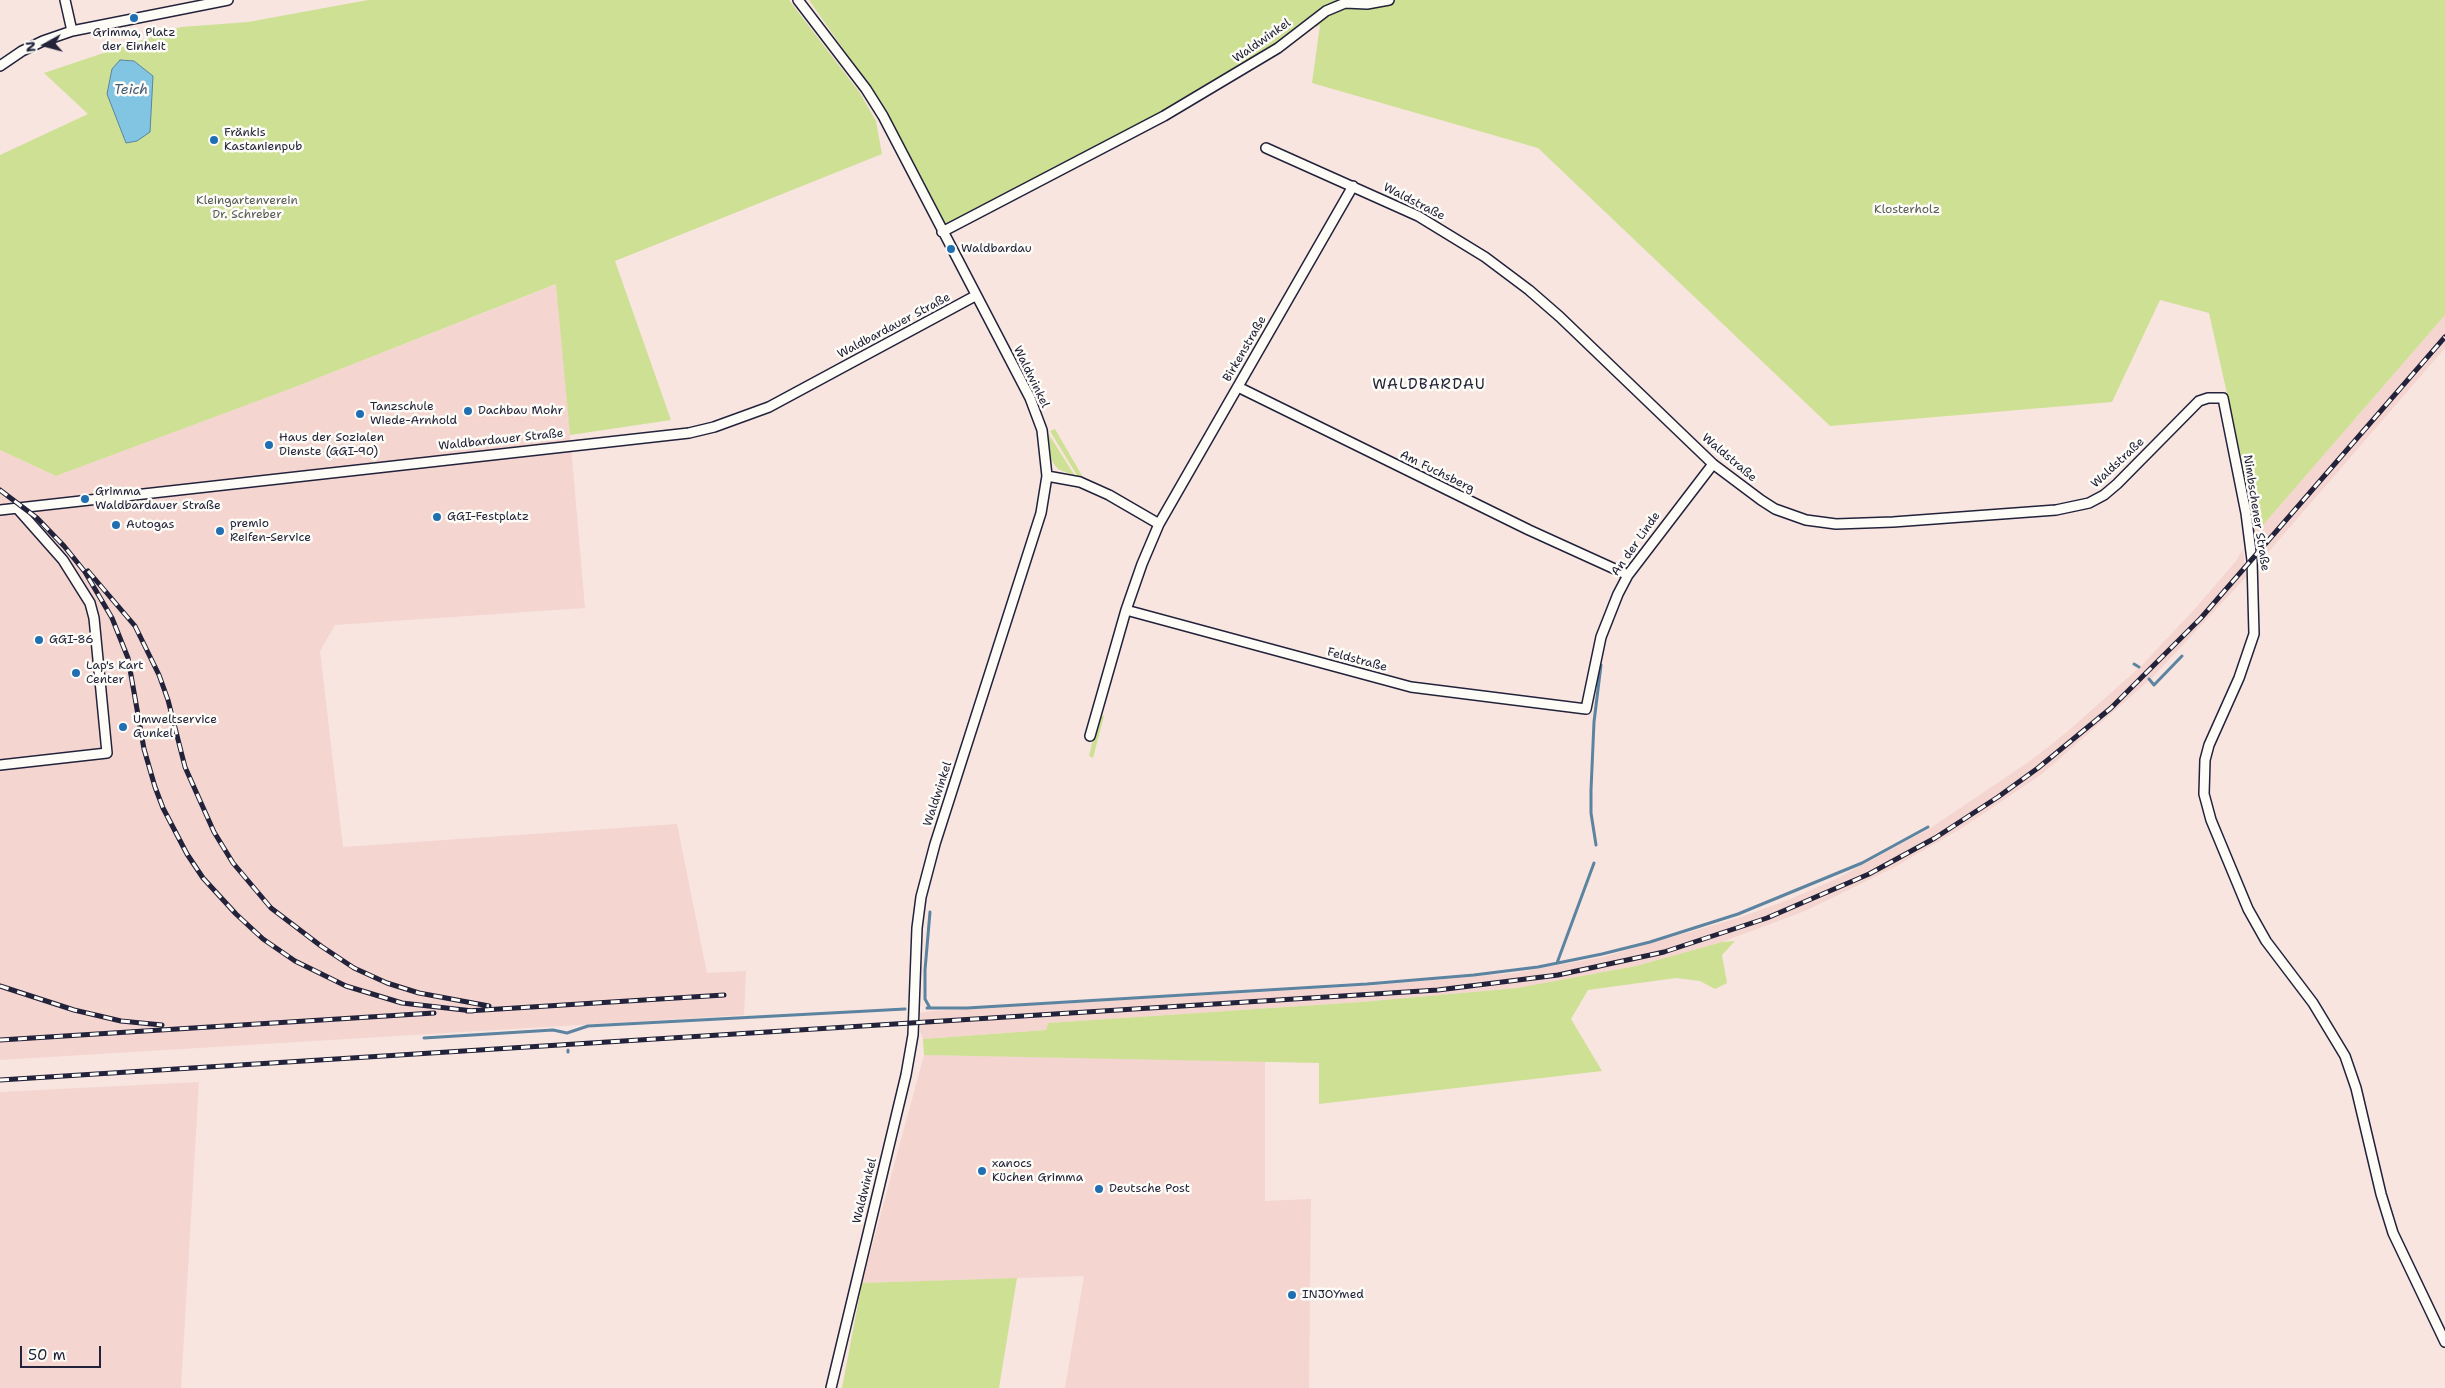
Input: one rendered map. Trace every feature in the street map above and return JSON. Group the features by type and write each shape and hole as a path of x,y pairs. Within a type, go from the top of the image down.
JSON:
{"street":[{"path":"65,0 72,31"},
{"path":"0,66 36,44 72,31 201,2 228,0"},
{"name":"Waldwinkel","path":"798,0 866,89 879,110 1030,398 1042,430 1047,476 1041,513 935,844 921,897 917,928 913,1035 906,1075 831,1388"},
{"name":"Waldwinkel","path":"942,232 1164,116 1278,48 1326,11 1345,3 1367,4 1388,0"},
{"name":"Waldstraße","path":"1266,148 1418,216 1462,242 1507,273 1560,317 1714,464 1775,509 1821,523 1865,523 2056,510 2089,503 2104,495 2198,401 2208,398 2223,398"},
{"name":"Birkenstraße","path":"1090,736 1126,610 1142,564 1159,524 1353,186"},
{"name":"Waldbardauer Straße","path":"0,510 142,492 689,433 714,427 769,407 975,296"},
{"name":"Am Fuchsberg","path":"1238,387 1529,530 1628,575"},
{"name":"Nimbschener Straße","path":"2223,398 2246,513 2254,583 2254,634 2248,655 2209,745 2205,760 2204,794 2211,820 2236,881 2266,941 2313,1003 2345,1056 2356,1088 2381,1194 2394,1232 2445,1342"},
{"name":"An der Linde","path":"1586,709 1600,637 1628,575 1714,464"},
{"path":"1047,476 1080,482 1109,495 1159,524"},
{"path":"0,765 107,753 94,618 90,604 64,560 17,508"},
{"name":"Feldstraße","path":"1126,610 1411,687 1586,709"}],"shaded area":[{"path":"557,284 585,608 335,625 320,651 343,847 677,824 707,973 746,971 744,1015 0,1060 0,450 56,476 295,387"},
{"path":"2445,315 2445,348 2258,564 2254,528 2263,525"},
{"path":"2243,549 2246,577 2153,677 2042,774 1962,828 1893,868 1805,911 1722,942 1636,966 1517,988 1361,1002 1048,1023 1046,1030 923,1039 920,1031 920,1013 931,1011 1367,986 1515,973 1603,957 1738,918 1788,900 1834,880 1929,829 2030,761 2067,732 2141,666 2193,611 2236,561"},
{"path":"924,1055 1265,1061 1265,1201 1311,1199 1309,1388 1065,1388 1084,1276 862,1283"},
{"path":"199,1082 181,1388 0,1388 0,1092"}],"green space":[{"name":"Kleingartenverein Dr. Schreber","path":"368,0 789,0 860,93 876,121 882,154 615,261 671,420 570,435 556,284 295,387 56,476 0,450 0,155 88,114 44,73 181,27 248,22"},
{"name":"Klosterholz","path":"809,0 2445,0 2445,315 2263,525 2251,501 2209,313 2160,300 2112,402 1830,426 1538,148 1312,83 1320,25 1279,43 1224,80 946,226 887,112"},
{"path":"1055,429 1084,479 1078,477 1050,431"},
{"path":"1048,433 1075,476 1058,469 1054,464 1051,458"},
{"path":"1099,715 1104,716 1093,758 1089,756"},
{"path":"1735,941 1722,955 1727,983 1715,989 1700,981 1676,978 1588,990 1571,1019 1602,1071 1319,1104 1319,1063 924,1055 923,1039 1046,1030 1048,1023 1361,1002 1517,988 1636,966 1722,942"},
{"path":"1017,1278 999,1388 842,1388 862,1283"}],"water":[{"name":"Teich","path":"120,60 134,61 153,76 150,132 137,141 126,143 107,94 112,69"}],"waterway":[{"path":"2149,679 2154,685 2182,656"},
{"path":"2134,664 2139,667"},
{"path":"1596,845 1591,813 1591,790 1594,722 1601,665"},
{"path":"927,1008 967,1008 1367,984 1474,975 1538,967 1650,942 1738,914 1862,863 1928,827"},
{"path":"1557,963 1594,863"},
{"path":"930,912 925,970 925,999 930,1008"},
{"path":"424,1038 553,1030 567,1033 588,1026 905,1009"}],"railway":[{"path":"0,1080 1438,990 1558,975 1664,952 1767,918 1869,874 1935,838 1998,797 2038,768 2111,708 2201,618 2445,337"},
{"path":"0,490 37,518 64,546 85,572 112,618 128,658 144,749 155,787 163,808 187,854 203,878 236,914 263,939 295,961 346,986 402,1003 473,1011"},
{"path":"88,571 135,626 159,675 168,700 185,767 214,832 233,863 271,908 321,946 354,968 387,983 419,993 489,1006"},
{"path":"0,986 74,1010 121,1021 162,1025"},
{"path":"467,1011 724,995"},
{"path":"0,1040 434,1013"}],"place":[{"name":"Grimma, Platz der Einheit","path":"134,18"},
{"name":"Fränkis Kastanienpub","path":"214,140"},
{"name":"Waldbardau","path":"951,249"},
{"name":"Dachbau Mohr","path":"468,411"},
{"name":"Tanzschule Wiede-Arnhold","path":"360,414"},
{"name":"Haus der Sozialen Dienste (GGI-90)","path":"269,445"},
{"name":"Grimma Waldbardauer Straße","path":"85,499"},
{"name":"GGI-Festplatz","path":"437,517"},
{"name":"Autogas","path":"116,525"},
{"name":"premio Reifen-Service","path":"220,531"},
{"name":"GGI-86","path":"39,640"},
{"name":"Lap's Kart Center","path":"76,673"},
{"name":"Umweltservice Gunkel","path":"123,727"},
{"name":"xanocs Küchen Grimma","path":"982,1171"},
{"name":"Deutsche Post","path":"1099,1189"},
{"name":"INJOYmed","path":"1292,1295"}],"district":[{"name":"WALDBARDAU","path":"1429,385"}]}
